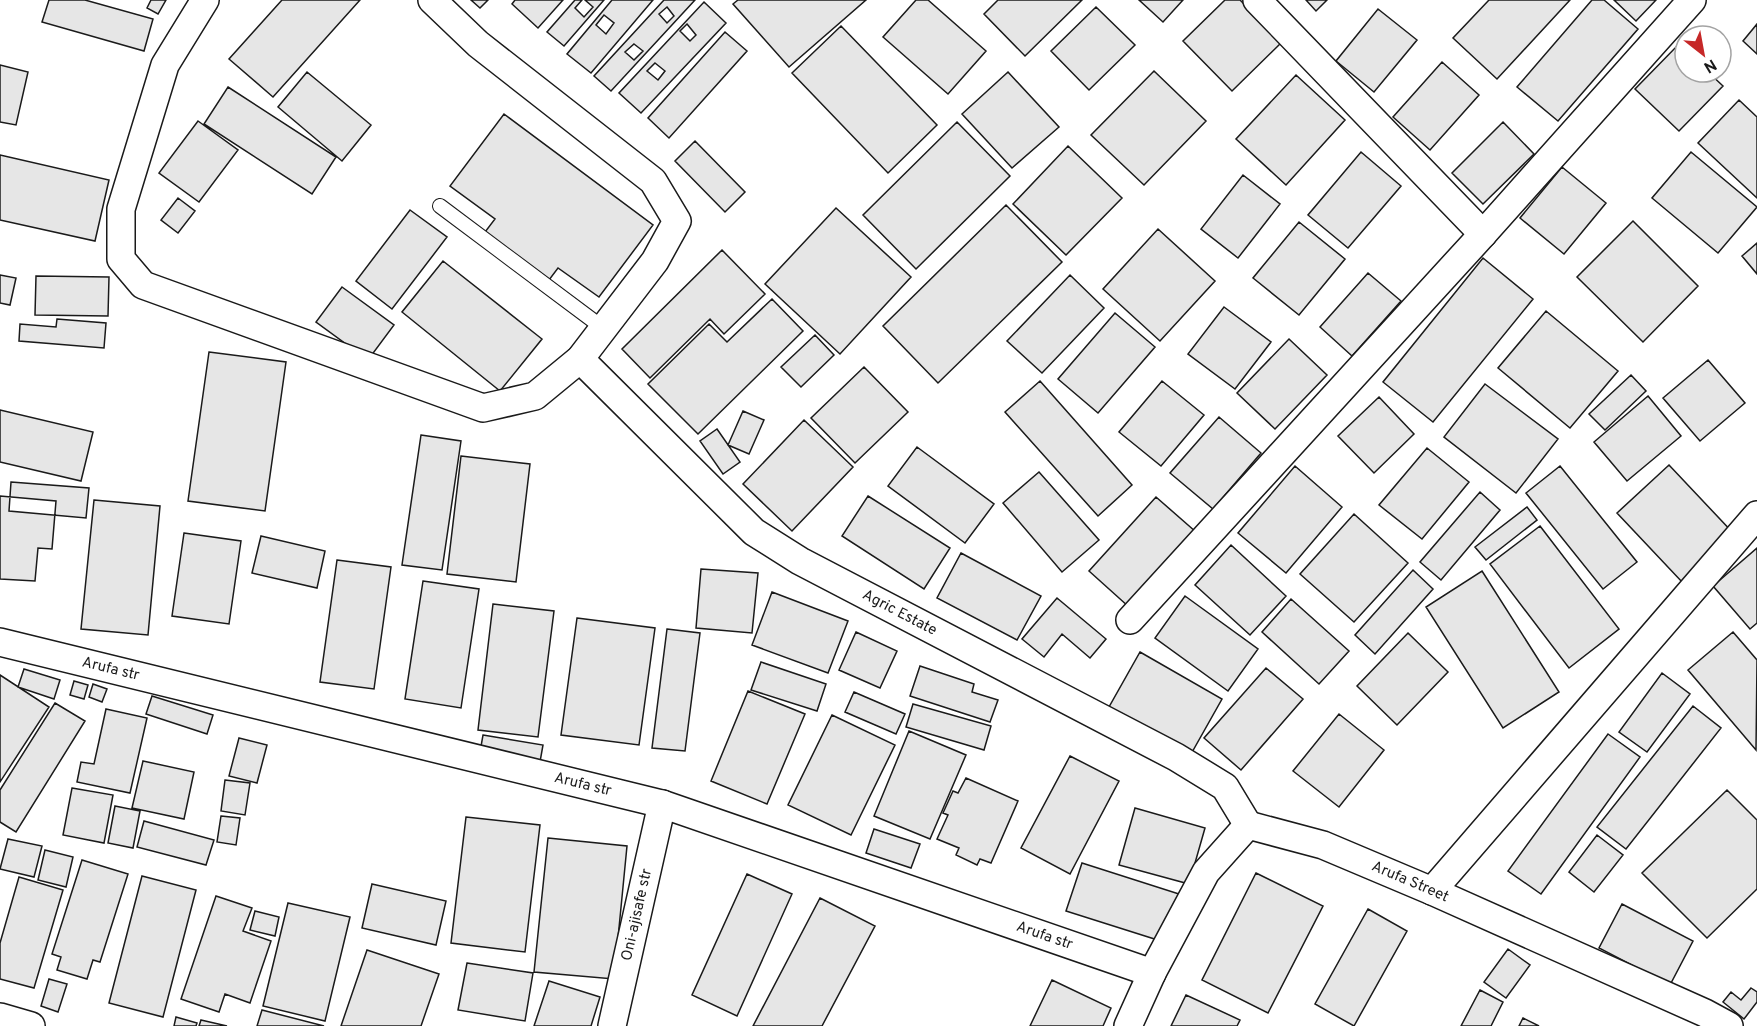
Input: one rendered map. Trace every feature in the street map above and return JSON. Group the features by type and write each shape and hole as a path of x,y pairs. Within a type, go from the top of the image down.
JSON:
{"street":[{"path":"205,0 165,65 121,209 121,259 143,285 483,408 535,396 580,358 656,261 677,221 653,181 478,44 432,0"},
{"path":"1257,0 1483,234"},
{"path":"1130,620 1483,234 1692,0"},
{"name":"Agric Estate","path":"580,358 754,532 801,561 1176,757 1225,787 1248,825"},
{"path":"1432,891 1757,515"},
{"name":"Arufa str","path":"0,642 662,804 1152,973"},
{"name":"Oni-ajisafe str","path":"612,1026 662,804"},
{"path":"1128,1026 1152,973 1206,872 1248,825"},
{"name":"Arufa Street","path":"1248,825 1323,845 1432,891 1705,1013 1729,1026"},
{"path":"0,1017 31,1026"}],"lane":[{"path":"440,206 603,328"}],"building":[{"path":"49,0 85,0 153,19 144,51 42,22"},
{"path":"151,0 166,0 158,14 147,8"},
{"path":"282,0 360,0 273,97 229,59"},
{"path":"471,0 488,0 480,8"},
{"path":"515,0 563,0 538,28 512,4"},
{"path":"575,0 582,0 575,8 584,17 593,7 585,0 604,0 564,46 547,32"},
{"path":"612,0 653,0 591,73 567,54","holes":["604,15 614,23 606,34 596,25"]},
{"path":"664,0 695,0 611,91 594,76","holes":["667,7 674,16 667,23 659,14","634,44 643,51 634,60 625,52"]},
{"path":"738,0 866,0 789,67 733,4"},
{"path":"916,0 928,0 986,51 948,94 883,37"},
{"path":"998,0 1082,0 1025,56 984,14"},
{"path":"1139,0 1183,0 1163,22"},
{"path":"1225,0 1240,0 1282,42 1232,91 1183,41"},
{"path":"1306,0 1327,0 1316,11"},
{"path":"1489,0 1570,0 1497,79 1453,38"},
{"path":"1592,0 1604,0 1638,29 1558,121 1517,87"},
{"path":"1614,0 1656,0 1636,21"},
{"path":"704,2 726,23 641,113 619,93","holes":["687,24 696,35 690,41 680,31","655,63 665,71 658,80 647,71"]},
{"path":"1096,7 1135,45 1089,90 1051,51"},
{"path":"1378,9 1417,40 1374,92 1336,61"},
{"path":"1757,24 1757,54 1743,41"},
{"path":"841,26 937,125 888,173 792,73"},
{"path":"725,32 747,51 669,138 648,118"},
{"path":"1673,50 1673,84 1721,84 1723,86 1679,131 1635,89"},
{"path":"1442,62 1479,95 1430,150 1393,117"},
{"path":"0,65 28,72 16,125 0,122"},
{"path":"1154,71 1206,121 1144,185 1091,135"},
{"path":"307,72 371,125 342,161 278,107"},
{"path":"1008,72 1059,127 1012,168 962,114"},
{"path":"1296,75 1345,120 1286,185 1236,139"},
{"path":"228,87 336,157 312,194 204,124"},
{"path":"1739,100 1757,117 1757,198 1698,143"},
{"path":"504,114 653,225 599,297 558,268 549,280 485,232 495,219 450,186"},
{"path":"198,121 238,150 199,202 159,173"},
{"path":"957,122 1010,176 916,269 863,215"},
{"path":"1503,122 1534,154 1483,204 1452,173"},
{"path":"695,141 745,192 725,212 675,161"},
{"path":"1068,146 1122,198 1066,255 1013,204"},
{"path":"1361,152 1401,186 1348,248 1308,215"},
{"path":"1691,152 1757,207 1718,253 1652,198"},
{"path":"0,155 109,180 95,241 0,220"},
{"path":"1562,167 1606,203 1564,254 1520,218"},
{"path":"1243,175 1280,204 1238,258 1201,229"},
{"path":"178,198 195,211 178,233 161,220"},
{"path":"1006,205 1062,262 938,383 883,326"},
{"path":"836,208 911,277 840,354 765,284"},
{"path":"410,210 447,237 392,309 356,281"},
{"path":"1633,221 1698,286 1643,342 1577,277"},
{"path":"1299,222 1345,259 1299,315 1253,278"},
{"path":"1158,229 1215,281 1160,341 1103,289"},
{"path":"1757,243 1757,274 1742,256"},
{"path":"722,250 765,294 724,334 710,319 650,378 622,349"},
{"path":"1483,258 1533,299 1433,422 1383,382"},
{"path":"443,261 542,339 500,391 402,312"},
{"path":"1368,273 1401,301 1352,356 1320,327"},
{"path":"0,275 16,278 10,305 0,303"},
{"path":"1070,275 1104,308 1042,373 1007,341"},
{"path":"36,276 109,277 108,316 35,315"},
{"path":"342,287 394,325 368,360 316,322"},
{"path":"772,299 803,331 698,434 648,384 709,324 727,342"},
{"path":"1224,307 1271,342 1235,389 1188,354"},
{"path":"1546,311 1618,371 1570,428 1498,368"},
{"path":"1115,313 1155,347 1098,413 1058,379"},
{"path":"57,319 106,323 104,348 19,341 20,324 56,327"},
{"path":"815,335 834,355 801,387 781,367"},
{"path":"1289,339 1327,375 1275,429 1237,393"},
{"path":"209,352 286,362 265,511 188,501"},
{"path":"1708,360 1745,403 1700,441 1663,398"},
{"path":"864,367 908,412 855,463 811,418"},
{"path":"1631,375 1646,391 1605,430 1589,414"},
{"path":"1040,381 1132,485 1098,516 1005,412"},
{"path":"1162,381 1204,415 1161,466 1119,432"},
{"path":"1485,384 1558,439 1516,493 1444,437"},
{"path":"1648,396 1681,436 1627,481 1594,442"},
{"path":"1379,397 1414,434 1374,473 1338,436"},
{"path":"0,410 93,432 81,481 0,462"},
{"path":"743,411 764,420 749,454 728,445"},
{"path":"1219,417 1261,453 1213,509 1170,473"},
{"path":"804,420 853,467 792,531 743,484"},
{"path":"717,429 740,462 723,474 700,441"},
{"path":"421,435 461,441 442,570 402,565"},
{"path":"917,447 994,504 965,543 888,486"},
{"path":"1427,448 1469,482 1422,539 1379,505"},
{"path":"461,456 530,464 516,582 447,574"},
{"path":"1669,465 1735,535 1683,583 1617,513"},
{"path":"1295,466 1342,507 1286,573 1238,533"},
{"path":"1560,466 1637,562 1603,589 1526,493"},
{"path":"1039,472 1099,540 1062,572 1003,503"},
{"path":"11,482 89,488 86,518 9,511"},
{"path":"1480,492 1500,510 1441,580 1420,562"},
{"path":"0,496 56,501 52,549 38,548 35,581 0,579"},
{"path":"868,496 950,548 924,589 842,536"},
{"path":"1156,497 1196,532 1129,607 1089,571"},
{"path":"94,500 160,506 148,635 81,629"},
{"path":"1527,507 1537,520 1486,560 1475,547"},
{"path":"1354,514 1408,563 1354,622 1300,574"},
{"path":"1540,526 1619,629 1569,668 1490,564"},
{"path":"184,533 241,541 229,624 172,616"},
{"path":"261,536 325,551 317,588 252,573"},
{"path":"1231,545 1286,596 1250,635 1195,585"},
{"path":"1757,548 1757,623 1750,629 1713,586"},
{"path":"961,553 1041,596 1017,640 937,598"},
{"path":"337,560 391,567 374,689 320,682"},
{"path":"701,569 758,573 752,633 696,628"},
{"path":"1413,570 1433,589 1375,654 1355,635"},
{"path":"1482,571 1559,692 1503,728 1426,607"},
{"path":"423,581 479,589 461,708 405,699"},
{"path":"772,592 848,621 828,673 752,645"},
{"path":"1185,596 1258,649 1228,691 1155,638"},
{"path":"1057,598 1106,639 1090,658 1062,634 1044,657 1022,639"},
{"path":"1291,599 1349,651 1319,684 1262,632"},
{"path":"493,604 554,611 538,737 478,730"},
{"path":"577,618 655,628 639,745 561,735"},
{"path":"667,629 700,633 685,751 652,748"},
{"path":"856,632 897,651 880,688 839,670"},
{"path":"1733,632 1757,660 1756,750 1688,670"},
{"path":"1408,633 1448,672 1397,725 1357,686"},
{"path":"1140,652 1222,699 1191,754 1109,707"},
{"path":"761,662 826,684 817,711 751,690"},
{"path":"920,666 974,684 972,692 998,700 990,722 910,696"},
{"path":"1266,668 1303,699 1241,770 1204,738"},
{"path":"24,669 60,680 54,699 18,687"},
{"path":"1662,673 1690,694 1647,752 1619,732"},
{"path":"0,675 49,707 0,782"},
{"path":"74,681 88,685 84,699 70,695"},
{"path":"93,684 107,689 102,702 89,697"},
{"path":"748,691 805,714 767,804 711,781"},
{"path":"854,692 905,714 896,734 845,712"},
{"path":"152,696 213,715 207,734 146,714"},
{"path":"55,703 85,721 16,832 0,822 0,790"},
{"path":"913,704 991,726 984,750 906,727"},
{"path":"1693,706 1721,728 1626,849 1597,827"},
{"path":"106,709 147,718 130,793 77,782 81,762 94,764"},
{"path":"1339,714 1384,750 1339,807 1293,771"},
{"path":"832,715 895,745 851,835 788,805"},
{"path":"909,731 966,755 930,839 874,816"},
{"path":"1608,734 1640,757 1541,894 1508,871"},
{"path":"483,735 543,745 540,762 480,752"},
{"path":"239,738 267,745 257,783 229,776"},
{"path":"1070,756 1119,781 1070,874 1021,848"},
{"path":"143,761 194,772 184,819 132,808"},
{"path":"966,778 1018,801 991,863 980,859 977,865 956,855 959,848 937,839 948,815 943,813 953,791 958,793"},
{"path":"225,780 250,783 245,815 221,811"},
{"path":"72,788 113,795 104,843 63,835"},
{"path":"1727,790 1757,820 1757,889 1707,938 1642,873"},
{"path":"115,806 140,811 133,848 108,843"},
{"path":"1135,808 1205,828 1189,884 1119,865"},
{"path":"221,816 240,818 236,845 217,842"},
{"path":"466,817 540,825 525,952 451,943"},
{"path":"144,821 214,840 206,865 137,847"},
{"path":"874,829 920,844 911,868 866,853"},
{"path":"1597,835 1623,855 1594,892 1569,872"},
{"path":"548,838 627,846 614,979 534,972"},
{"path":"8,839 42,846 34,877 0,869"},
{"path":"45,850 73,857 66,887 38,880"},
{"path":"82,860 128,874 100,962 93,960 87,979 57,970 61,957 52,954"},
{"path":"1082,863 1179,894 1164,942 1066,911"},
{"path":"1256,873 1323,906 1268,1013 1202,980"},
{"path":"747,874 792,894 737,1016 692,995"},
{"path":"142,876 196,890 163,1017 109,1003"},
{"path":"19,877 63,890 34,988 0,979 0,943"},
{"path":"372,884 446,901 436,945 362,928"},
{"path":"216,896 252,908 243,931 271,941 250,1003 225,994 219,1012 181,999"},
{"path":"820,898 875,926 822,1026 753,1026"},
{"path":"288,903 350,917 325,1021 263,1006"},
{"path":"1622,904 1693,941 1670,985 1599,948"},
{"path":"1368,909 1407,931 1354,1026 1315,1004"},
{"path":"255,911 279,917 275,936 250,930"},
{"path":"1508,949 1530,965 1506,998 1484,982"},
{"path":"367,950 439,974 421,1026 341,1026"},
{"path":"467,963 533,973 525,1021 458,1010"},
{"path":"49,979 67,984 58,1012 41,1006"},
{"path":"1052,980 1111,1008 1103,1026 1030,1026"},
{"path":"549,981 600,997 591,1026 534,1026"},
{"path":"1751,988 1757,992 1757,1002 1744,1019 1723,1002 1731,992 1741,1000"},
{"path":"1480,990 1503,1002 1491,1026 1461,1026"},
{"path":"1186,995 1240,1020 1237,1026 1171,1026"},
{"path":"262,1010 324,1026 257,1026"},
{"path":"176,1017 197,1023 196,1026 174,1026"},
{"path":"1523,1018 1539,1026 1519,1026"},
{"path":"201,1020 227,1026 199,1026"}]}
